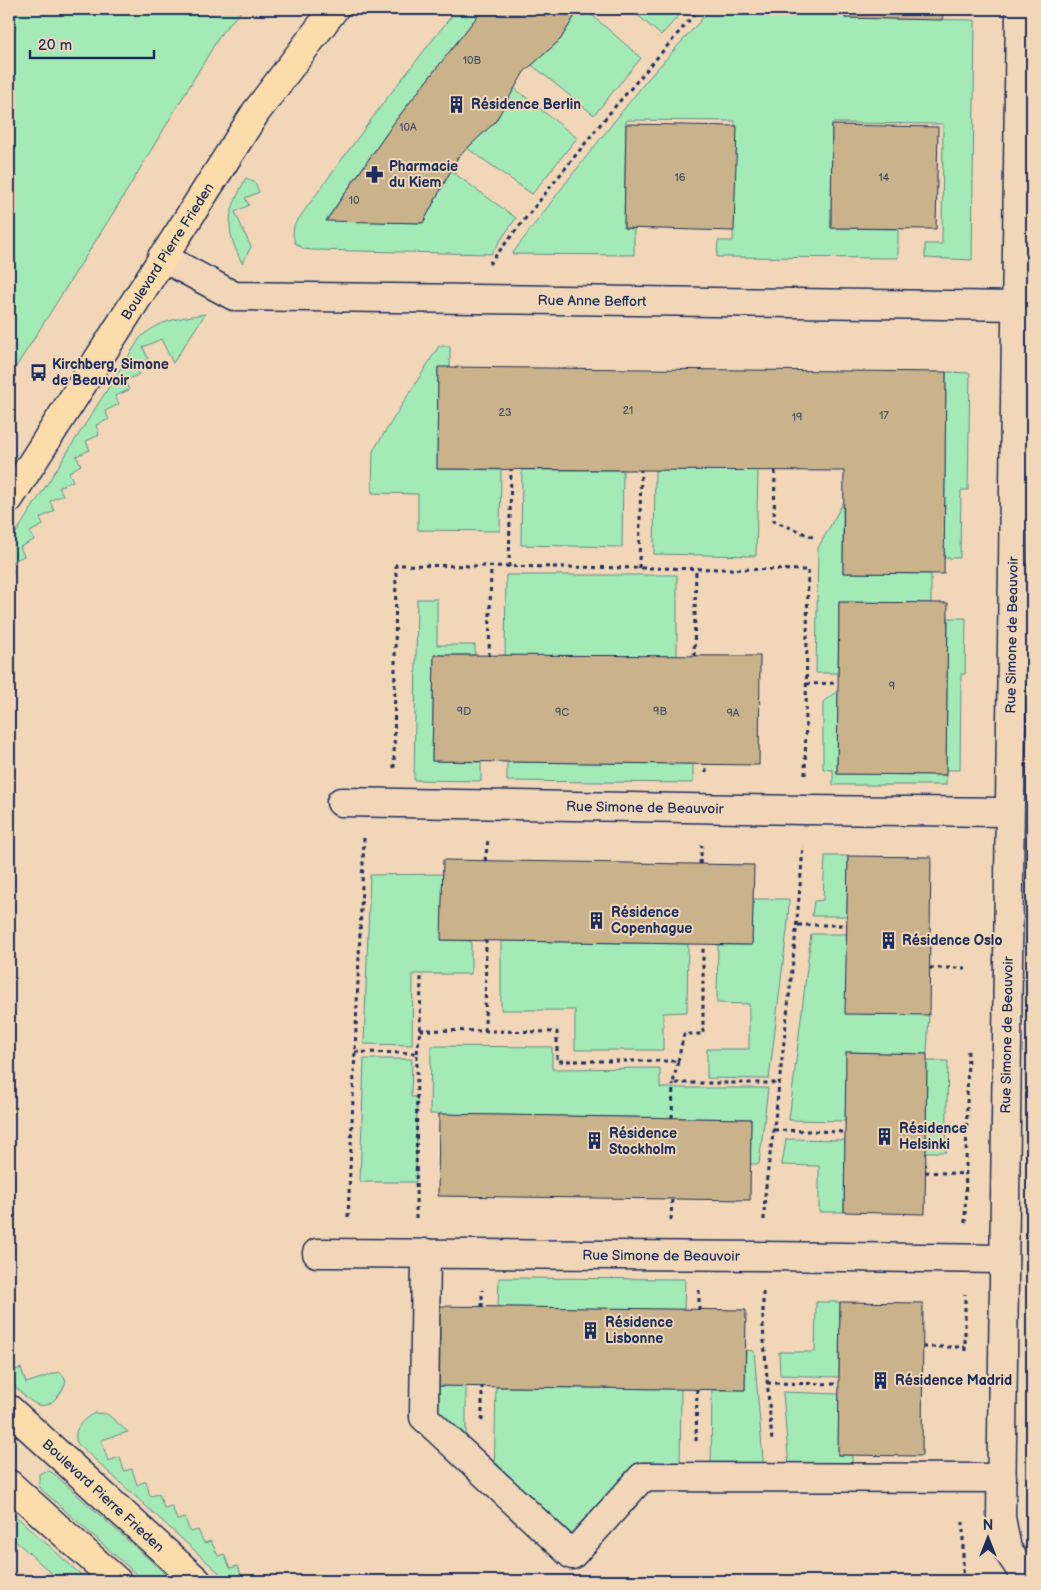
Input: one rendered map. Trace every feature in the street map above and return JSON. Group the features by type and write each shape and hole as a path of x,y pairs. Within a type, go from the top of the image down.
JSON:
{"main road":[{"name":"Boulevard Pierre Frieden","path":"9,499 256,112 334,9"},
{"name":"Boulevard Pierre Frieden","path":"9,1409 197,1581"},
{"path":"9,1484 117,1581"}],"street":[{"name":"Rue Simone de Beauvoir","path":"1020,9 1024,306 1009,812 1001,1516 1007,1549 1028,1581"},
{"name":"Rue Anne Beffort","path":"162,257 234,296 1024,306"},
{"name":"Rue Simone de Beauvoir","path":"353,802 1009,812"},
{"name":"Rue Simone de Beauvoir","path":"317,1253 1004,1259"},
{"path":"421,1253 424,1417 572,1555 642,1477 1002,1478"}],"path":[{"path":"460,299 607,116 699,9"},
{"path":"508,567 511,470"},
{"path":"639,568 641,470"},
{"path":"775,471 774,521 815,538"},
{"path":"392,803 396,565 808,570 805,810 798,925 764,1201 762,1327 775,1478"},
{"path":"489,656 491,567"},
{"path":"694,656 696,569"},
{"path":"806,684 838,683"},
{"path":"346,1252 355,1052 353,802"},
{"path":"798,925 847,926"},
{"path":"485,1031 486,941"},
{"path":"672,1118 673,1083 684,1034 703,1034 703,945"},
{"path":"930,968 970,968"},
{"path":"421,977 420,1030 417,1053 421,1253"},
{"path":"420,1030 557,1032 557,1061 678,1061"},
{"path":"355,1052 417,1053"},
{"path":"673,1083 780,1083"},
{"path":"774,1130 844,1132"},
{"path":"925,1172 966,1174"},
{"path":"923,1347 965,1347"},
{"path":"767,1383 839,1384"},
{"path":"696,1478 697,1389"}],"green space":[{"path":"9,9 243,9 222,32 120,202 9,378"},
{"path":"457,9 483,9 396,120 326,220 422,223 451,171 516,218 491,254 304,249 295,243 293,235 294,225 384,102"},
{"path":"579,9 585,9 641,58 594,115 532,65 560,40"},
{"path":"630,9 685,9 661,35"},
{"path":"711,9 845,9 845,18 975,20 972,260 925,258 925,244 942,244 943,124 832,123 831,228 898,229 898,258 717,257 718,241 733,241 735,121 626,120 624,228 634,229 634,255 512,254 647,80"},
{"path":"514,88 577,138 532,194 467,148 495,122"},
{"path":"246,178 255,183 259,192 245,198 249,205 235,212 251,247 242,263 232,239 230,219 235,201"},
{"path":"205,314 173,363 161,339 143,347 148,359 135,366 139,374 125,381 129,390 115,396 119,404 105,411 109,419 96,425 99,435 86,441 90,450 76,456 81,465 69,472 73,481 59,487 63,495 50,501 54,511 40,518 43,525 30,532 34,540 20,547 24,556 10,563 13,572 9,574 9,544 140,338 162,324"},
{"path":"439,346 450,346 450,367 438,368 437,469 501,470 500,531 418,530 418,494 372,493 373,451"},
{"path":"946,372 970,373 968,490 961,490 960,558 944,558"},
{"path":"522,470 623,470 622,547 521,545"},
{"path":"655,470 758,470 756,556 654,554"},
{"path":"843,503 843,573 931,574 931,603 839,602 838,673 816,673 818,548"},
{"path":"506,575 677,575 677,656 505,656"},
{"path":"417,599 437,599 437,645 475,645 475,655 434,655 432,761 481,762 481,781 414,780"},
{"path":"948,618 966,618 965,674 961,674 960,770 946,770"},
{"path":"838,690 837,774 946,775 946,785 833,785 833,770 823,769 823,702"},
{"path":"507,762 693,764 693,783 507,781"},
{"path":"825,856 848,856 847,916 812,916 814,901 823,900"},
{"path":"443,874 442,940 471,941 471,974 413,974 412,1045 364,1044 370,875"},
{"path":"753,899 789,899 788,922 769,1079 707,1078 707,1049 749,1049 749,1004 717,1003 718,945 752,945"},
{"path":"811,934 847,934 888,1014 929,1012 927,1054 847,1052 845,1121 789,1120"},
{"path":"501,941 688,944 687,1012 663,1013 663,1050 575,1050 575,1010 501,1010"},
{"path":"431,1046 552,1047 552,1069 660,1068 660,1088 768,1088 759,1164 750,1164 751,1119 430,1114"},
{"path":"364,1059 412,1059 411,1097 417,1097 416,1182 360,1182"},
{"path":"927,1061 948,1061 946,1152 926,1152"},
{"path":"786,1139 845,1140 844,1212 819,1212 819,1166 782,1165"},
{"path":"499,1278 685,1279 684,1310 498,1307"},
{"path":"816,1302 840,1302 839,1377 780,1375 779,1352 815,1352"},
{"path":"746,1350 754,1351 764,1472 711,1471 712,1390 745,1390"},
{"path":"9,1359 13,1371 21,1368 26,1383 59,1372 66,1381 58,1396 50,1404 37,1405 31,1402 9,1381"},
{"path":"436,1386 466,1386 466,1452 436,1425"},
{"path":"496,1387 681,1389 680,1470 634,1470 565,1545 494,1478"},
{"path":"783,1392 839,1394 838,1455 852,1455 852,1467 789,1468"},
{"path":"95,1413 107,1414 128,1432 101,1440 108,1461 120,1457 124,1471 132,1469 137,1485 146,1481 150,1496 159,1494 164,1508 172,1506 177,1520 185,1518 190,1532 198,1530 204,1543 211,1541 218,1556 224,1554 230,1568 238,1566 243,1580 252,1578 253,1581 228,1581 77,1443 77,1429 86,1418"},
{"path":"49,1471 173,1581 144,1581 41,1489 39,1474"},
{"path":"9,1510 88,1581 60,1581 9,1535"}],"building":[{"name":"Résidence Berlin","path":"483,9 579,9 560,40 524,72 495,122 458,157 423,223 326,221 396,120"},
{"path":"845,9 943,9 942,20 845,18"},
{"path":"626,124 737,126 734,231 624,228"},
{"path":"832,125 938,127 936,229 831,228"},
{"path":"438,367 946,372 944,574 843,573 844,471 437,469"},
{"path":"839,602 948,603 946,775 837,774"},
{"path":"434,655 760,656 759,765 432,761"},
{"name":"Résidence Oslo","path":"848,856 931,857 929,1015 845,1014"},
{"name":"Résidence Copenhague","path":"443,860 754,865 752,945 441,940"},
{"name":"Résidence Helsinki","path":"846,1052 927,1054 925,1214 844,1212"},
{"name":"Résidence Stockholm","path":"439,1114 751,1119 750,1200 438,1196"},
{"name":"Résidence Madrid","path":"840,1302 923,1303 922,1456 838,1455"},
{"name":"Résidence Lisbonne","path":"437,1306 746,1310 745,1390 436,1386"}],"place":[{"name":"Résidence Berlin","path":"457,104"},
{"name":"Pharmacie du Kiem","path":"375,174"},
{"name":"Kirchberg, Simone de Beauvoir","path":"38,372"},
{"name":"Résidence Copenhague","path":"597,920"},
{"name":"Résidence Oslo","path":"888,940"},
{"name":"Résidence Helsinki","path":"885,1136"},
{"name":"Résidence Stockholm","path":"595,1141"},
{"name":"Résidence Lisbonne","path":"591,1330"},
{"name":"Résidence Madrid","path":"881,1380"}]}
